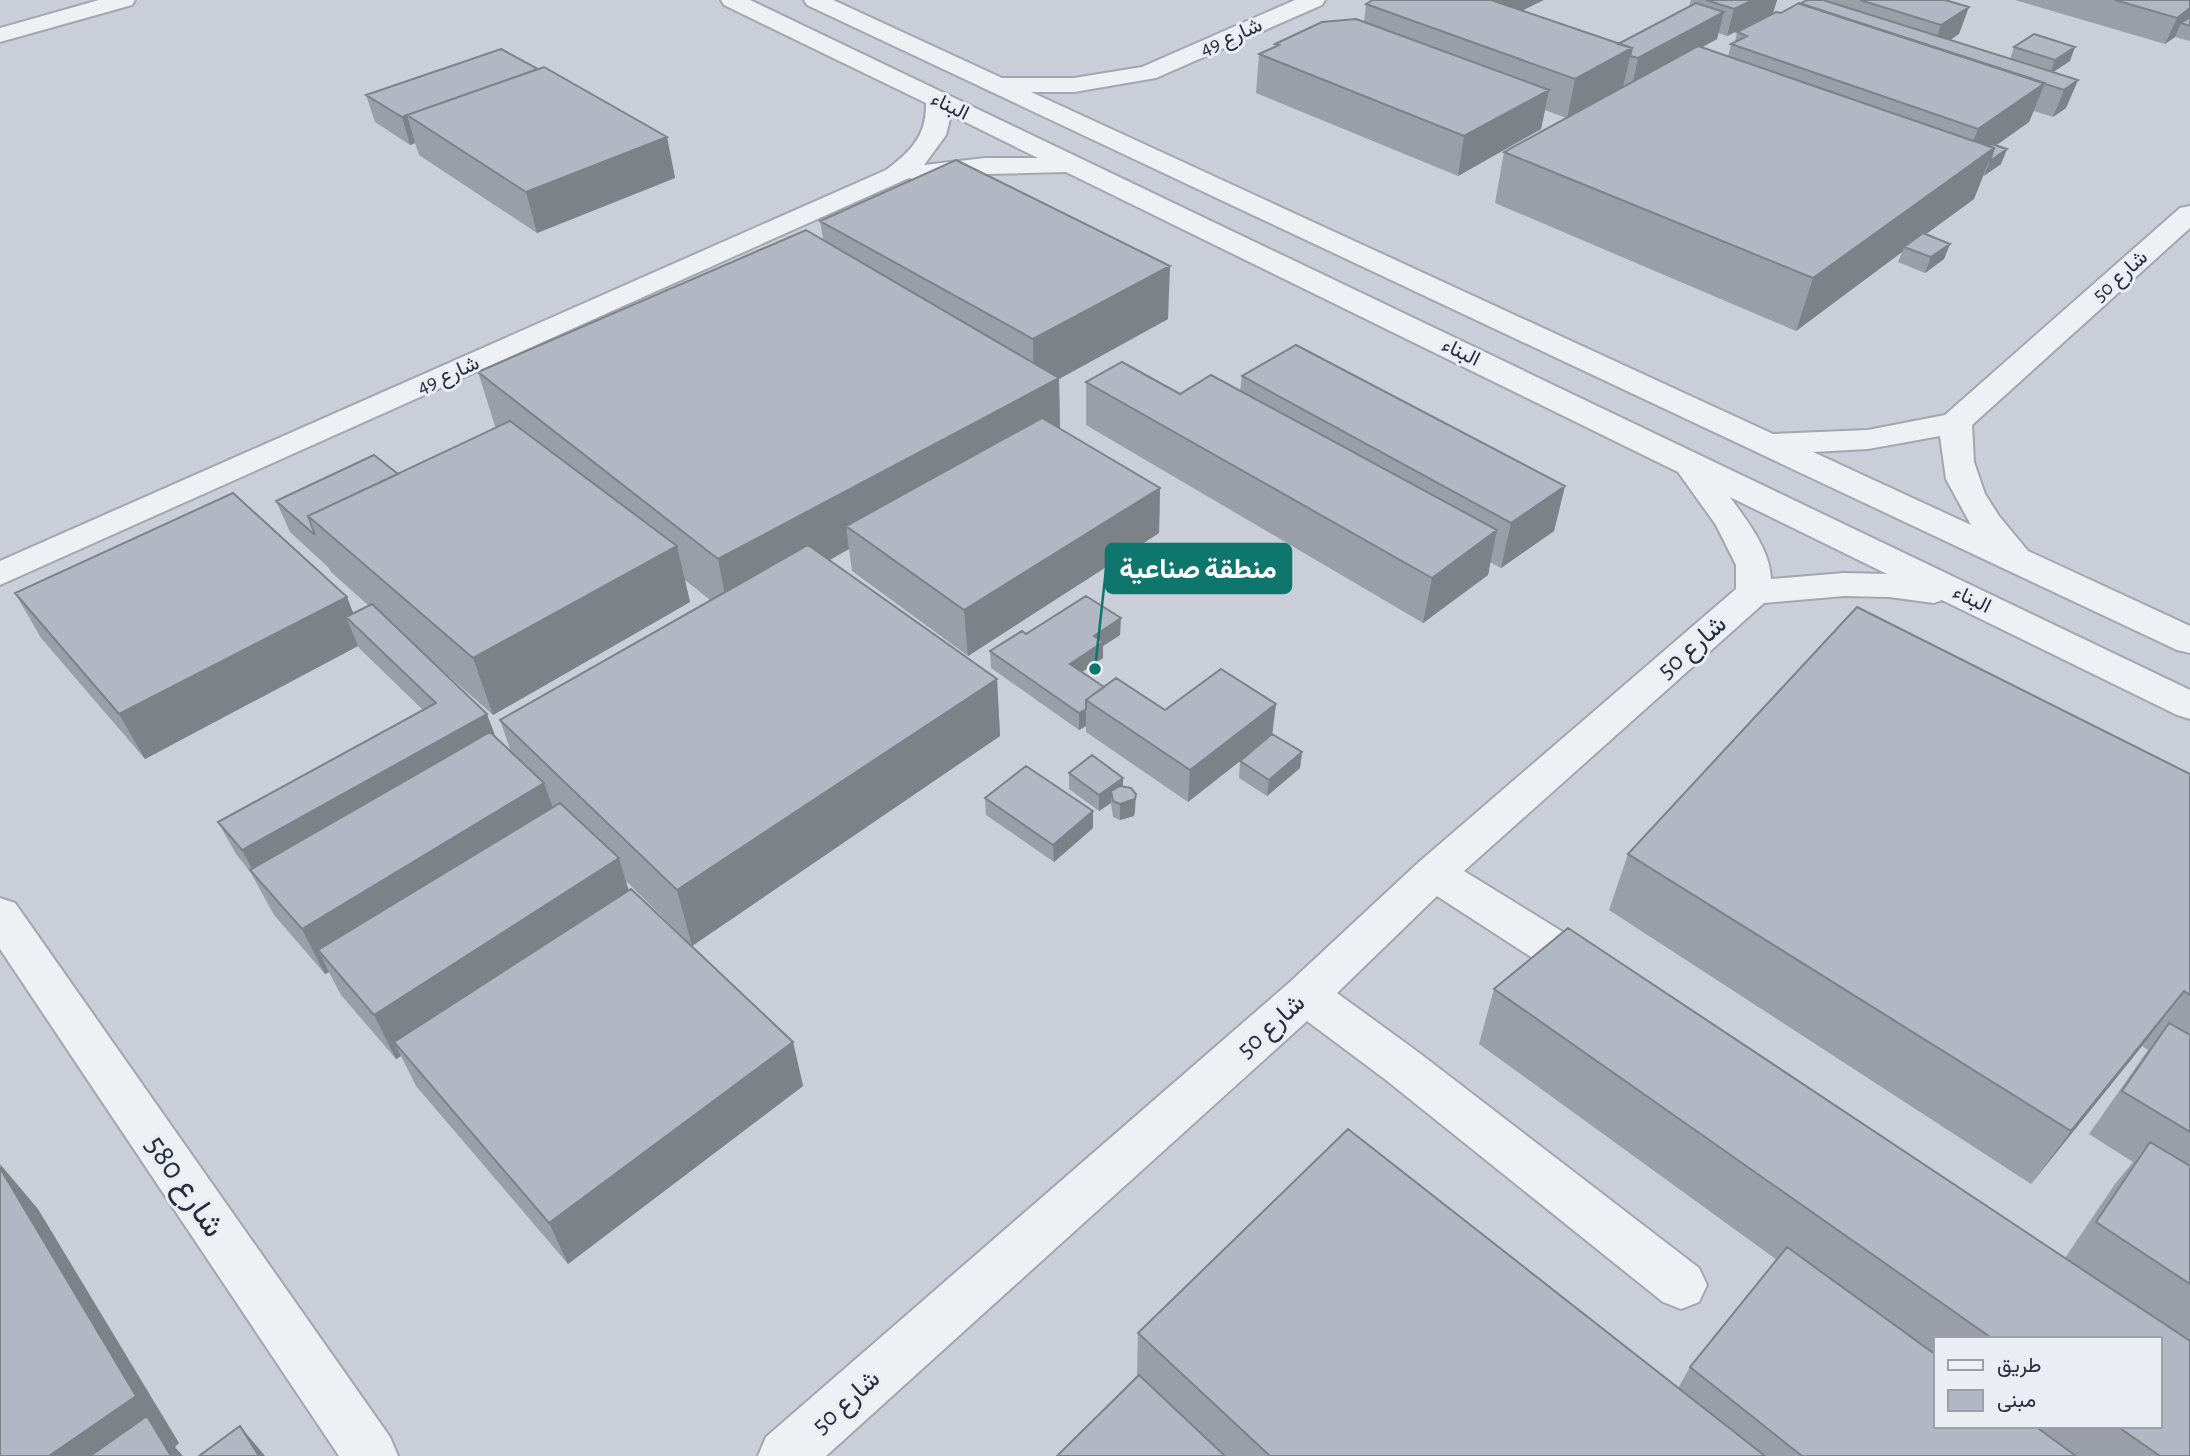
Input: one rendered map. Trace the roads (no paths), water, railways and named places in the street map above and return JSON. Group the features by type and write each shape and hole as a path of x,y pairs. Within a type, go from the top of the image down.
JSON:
{"street":[{"path":"0,36 124,0"},
{"name":"البناء","path":"732,0 2190,706"},
{"name":"البناء","path":"814,0 2190,641"},
{"name":"شارع 49","path":"995,84 1074,85 1148,74 1314,0"},
{"name":"شارع 49","path":"1135,149 1125,129 1127,110 1133,90 1148,74"},
{"name":"شارع 49","path":"0,574 895,176 918,158 934,138 940,119 939,100"},
{"name":"شارع 49","path":"895,176 985,166 1075,167"},
{"name":"شارع 50","path":"1762,441 1816,444 1867,442 1915,434 1956,422 2190,214"},
{"path":"1956,422 1954,453 1964,487 1985,523 2018,561"},
{"path":"1687,461 1732,524 1753,565 1754,593 1812,586 1877,585 1923,589 1970,599"},
{"name":"شارع 50","path":"785,1456 1306,995 1434,873 1754,593"},
{"path":"1434,873 1632,998"},
{"name":"شارع 580","path":"0,915 370,1456"},
{"path":"1306,995 1402,1066 1681,1285"}],"place":[{"name":"منطقة صناعية","path":"1095,669"}]}
